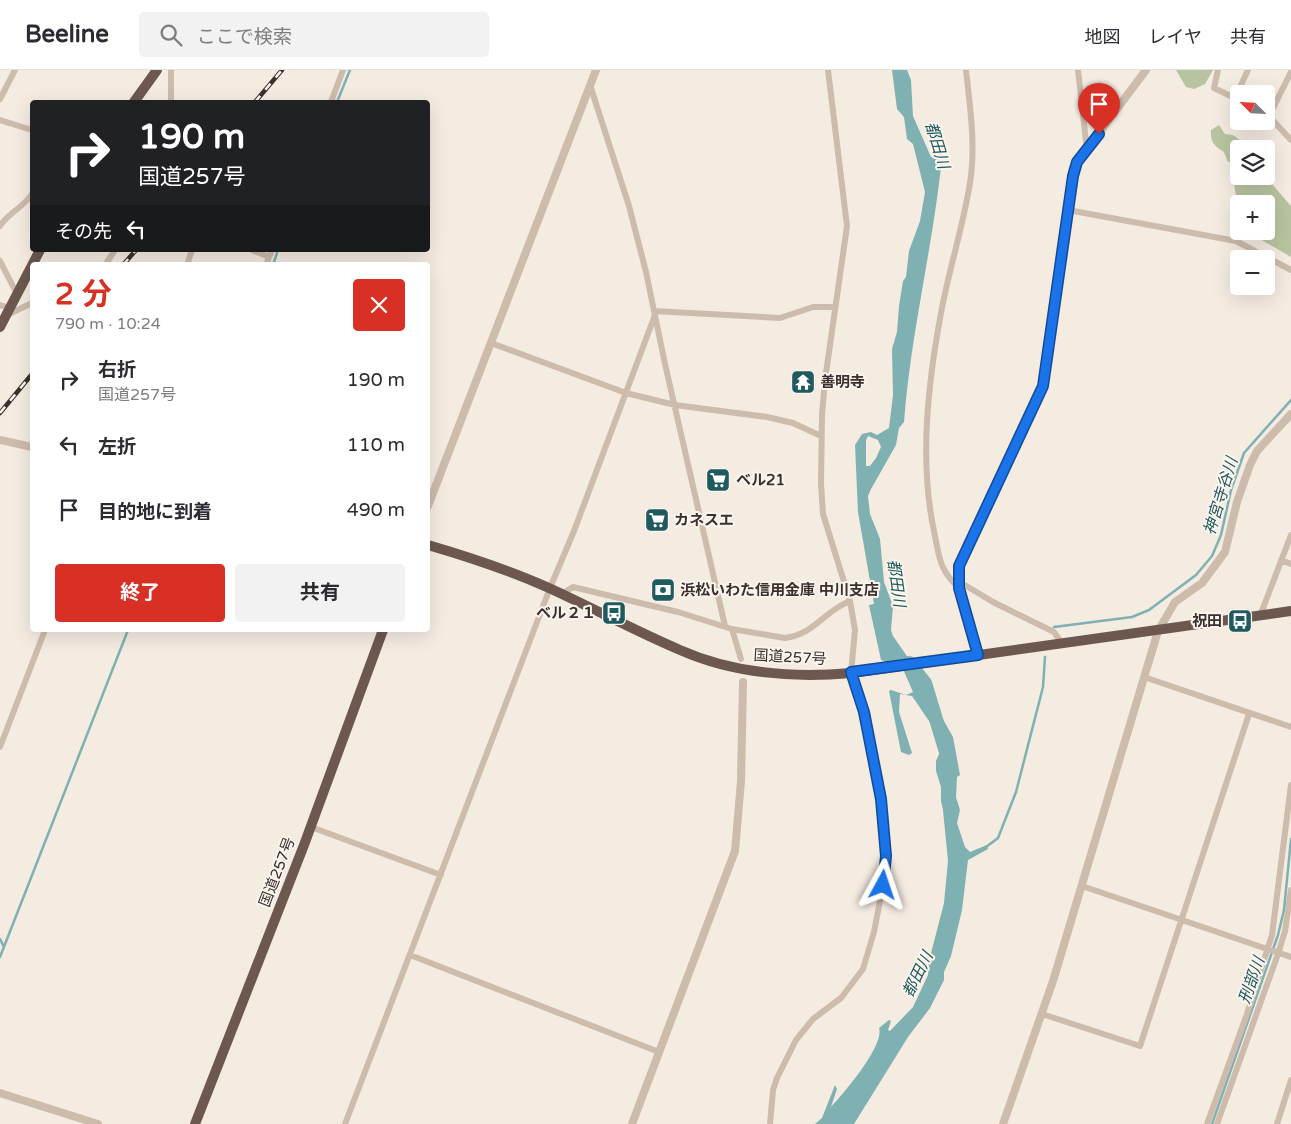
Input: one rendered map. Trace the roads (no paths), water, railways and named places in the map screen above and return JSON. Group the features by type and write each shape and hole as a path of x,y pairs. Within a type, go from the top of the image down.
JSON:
{"highway":[{"path":"135,100 157,70"},
{"path":"0,327 5,309 17,294 30,269"},
{"name":"国道257号","path":"430,546 487,562 550,588 681,651 731,667 766,673 820,676 1158,631 1291,611"},
{"name":"国道257号","path":"195,1124 311,827 381,632"}],"street":[{"path":"0,99 15,70"},
{"path":"171,70 171,100"},
{"path":"331,100 343,70"},
{"path":"430,501 596,70"},
{"path":"770,1124 773,1090 784,1062 802,1030 825,1008 841,998 856,982 863,969 880,910 886,856 883,814 864,712 853,672 855,630 850,601 823,514 820,484 825,380 847,226 828,70"},
{"path":"966,70 972,124 970,182 941,313 930,387 926,475 930,512 940,564 946,576 958,584 1054,632 1062,644"},
{"path":"1078,70 1087,150"},
{"path":"978,655 958,584 959,566 1043,386 1068,210 1077,162 1146,70"},
{"path":"1218,70 1214,88 1230,96"},
{"path":"1242,85 1248,70"},
{"path":"1275,101 1291,72"},
{"path":"590,85 630,206 725,626"},
{"path":"0,120 30,129"},
{"path":"1275,121 1291,140"},
{"path":"0,226 10,214 24,206 30,197"},
{"path":"1068,210 1236,241 1291,270"},
{"path":"257,252 270,257"},
{"path":"268,262 271,252"},
{"path":"0,261 17,294"},
{"path":"5,309 30,303"},
{"path":"655,313 780,318 813,307 827,309 835,307"},
{"path":"345,1124 655,313"},
{"path":"491,343 626,393 675,405 767,417 793,423 821,436"},
{"path":"1003,1124 1042,1014 1158,631 1174,602 1202,583 1225,552 1236,502 1256,452 1291,414"},
{"path":"0,440 30,447"},
{"path":"1260,616 1291,535"},
{"path":"1281,560 1291,564"},
{"path":"562,594 573,587 678,612 732,628 785,638 792,637 814,627 839,605 850,601"},
{"path":"732,628 741,659"},
{"path":"0,747 44,632"},
{"path":"1144,677 1291,727"},
{"path":"632,1124 735,851 741,780 743,682"},
{"path":"1042,1014 1140,1046 1249,714"},
{"path":"1207,1124 1272,952 1291,785"},
{"path":"311,827 441,875"},
{"path":"1082,886 1291,957"},
{"path":"1218,1124 1291,890"},
{"path":"410,956 658,1052"},
{"path":"1277,1124 1291,1080"},
{"path":"0,1092 98,1124"}],"water":[{"path":"892,70 907,70 911,80 913,116 931,157 938,149 937,139 943,147 935,216 907,387 904,422 899,428 896,445 868,496 870,514 880,539 884,582 893,606 891,630 893,636 918,672 953,737 960,775 957,777 956,797 960,810 957,823 965,847 970,852 987,845 988,849 968,860 962,910 951,956 944,972 944,980 930,1008 908,1037 854,1124 815,1124 822,1118 835,1085 837,1089 831,1107 870,1057 876,1046 879,1028 889,1020 891,1021 888,1030 890,1031 913,1007 928,975 929,961 944,903 948,861 941,787 936,771 936,761 944,743 912,696 906,695 913,692 903,669 881,660 869,605 874,604 858,512 855,445 862,434 871,432 877,435 889,428 893,395 892,349 897,332 899,306 903,281 906,277 909,251 920,221 925,192 913,144 907,139 904,117 897,109","holes":["868,436 878,440 881,447 876,458 870,466 866,466 866,440"]},
{"path":"889,691 906,695 900,694 899,712 912,753 909,755 901,752"}],"waterway":[{"path":"338,100 350,70"},
{"path":"274,262 277,252"},
{"name":"神宮寺谷川","path":"1054,627 1132,617 1149,610 1196,575 1212,556 1221,535 1231,490 1244,453 1291,400"},
{"path":"0,957 127,632"},
{"name":"神宮寺谷川","path":"986,847 998,838 1016,792 1043,687 1045,657"},
{"name":"都田川","path":"909,663 925,683 949,762"},
{"name":"刑部川","path":"1212,1124 1278,935 1284,910 1291,839"},
{"path":"0,939 4,947"}],"railway":[{"path":"257,100 282,70"},
{"path":"126,262 134,252"},
{"path":"0,413 30,376"}],"place":[{"name":"善明寺","path":"803,382"},
{"name":"ベル21","path":"718,480"},
{"name":"カネスエ","path":"657,520"},
{"name":"浜松いわた信用金庫 中川支店","path":"663,590"},
{"name":"ベル２１","path":"614,613"},
{"name":"祝田","path":"1240,621"}]}
